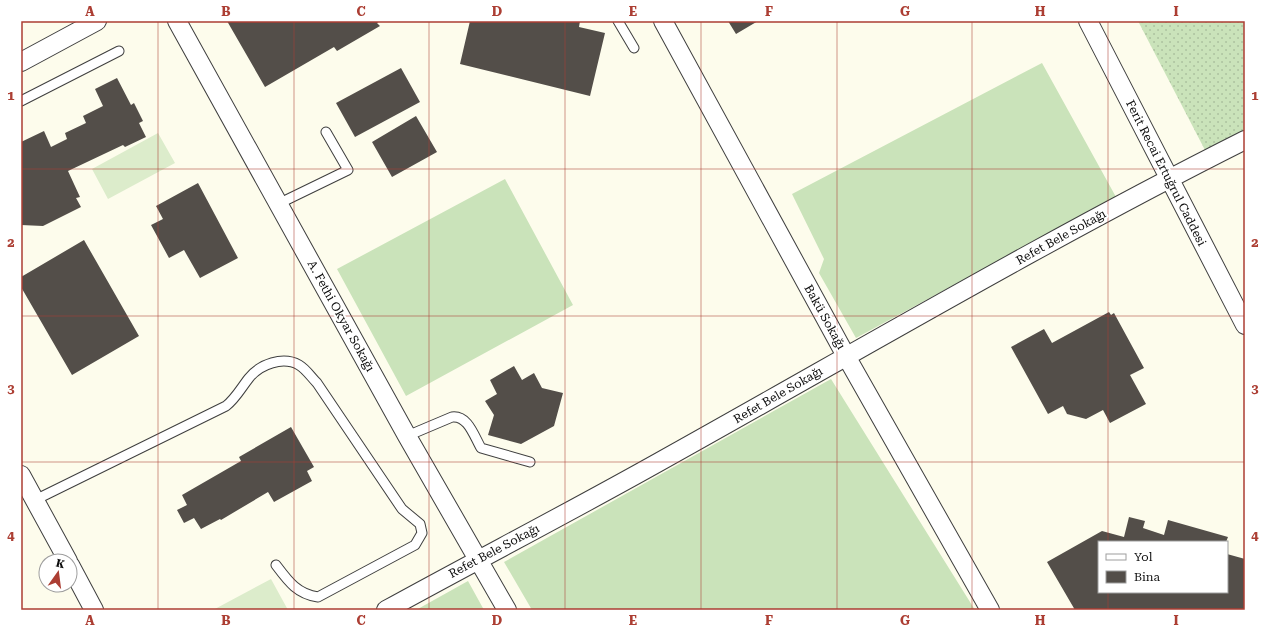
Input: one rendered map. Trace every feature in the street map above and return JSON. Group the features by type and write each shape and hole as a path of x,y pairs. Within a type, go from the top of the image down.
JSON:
{"street":[{"path":"21,62 97,21"},
{"name":"A. Fethi Okyar Sokağı","path":"177,21 278,204 507,610"},
{"name":"Bakü Sokağı","path":"663,21 846,356 990,610"},
{"name":"Ferit Recai Ertuğrul Caddesi","path":"1088,21 1245,325"},
{"name":"Refet Bele Sokağı","path":"386,610 657,463 846,356 1169,178 1245,140"},
{"path":"21,474 64,553"},
{"path":"78,580 94,610"}],"lane":[{"path":"618,21 634,48"},
{"path":"21,101 119,51"},
{"path":"278,204 348,170 326,132"},
{"path":"35,500 226,406 243,388 249,378 263,366 281,361 295,363 301,366 317,382 402,508 420,524 422,533 415,545 318,597 300,592 291,585 276,565"},
{"path":"408,436 452,417 459,417 465,421 481,448 530,462"}],"green space":[{"path":"1138,21 1245,21 1245,132 1206,152"},
{"path":"1042,63 1116,197 856,338 819,273 824,259 792,194"},
{"path":"158,133 175,163 108,199 92,169"},
{"path":"505,179 573,305 406,396 337,269"},
{"path":"831,379 975,610 532,610 504,562"},
{"path":"271,579 288,610 213,610"},
{"path":"468,581 484,610 416,610"}],"building":[{"path":"227,21 380,21 377,23 380,26 337,51 334,47 265,87"},
{"path":"470,21 580,21 579,27 605,33 590,96 460,64"},
{"path":"728,21 758,21 736,34"},
{"path":"401,68 420,102 355,137 336,103"},
{"path":"117,78 131,105 134,103 143,121 139,123 146,137 125,147 123,145 68,171 80,197 76,198 81,207 43,226 21,225 21,142 44,131 51,147 67,139 65,133 86,123 83,116 103,106 95,89"},
{"path":"416,116 437,152 392,177 372,142"},
{"path":"198,183 238,258 200,278 184,250 169,258 151,225 163,219 156,206"},
{"path":"84,240 139,336 72,375 21,287 21,277"},
{"path":"1109,312 1111,315 1114,313 1144,368 1130,375 1146,404 1110,423 1103,410 1086,419 1067,414 1063,406 1048,414 1011,347 1044,329 1052,343"},
{"path":"514,366 522,380 534,373 542,388 563,393 554,426 521,444 488,435 494,415 485,401 497,394 490,380"},
{"path":"291,427 314,467 307,471 312,481 274,502 268,492 221,520 220,519 201,529 194,518 184,523 177,510 187,505 182,495 241,461 239,457"},
{"path":"1129,517 1145,521 1143,528 1164,535 1168,520 1228,537 1226,541 1098,541 1098,593 1228,593 1228,554 1245,559 1245,610 1075,610 1047,562 1102,531 1124,537"}]}
